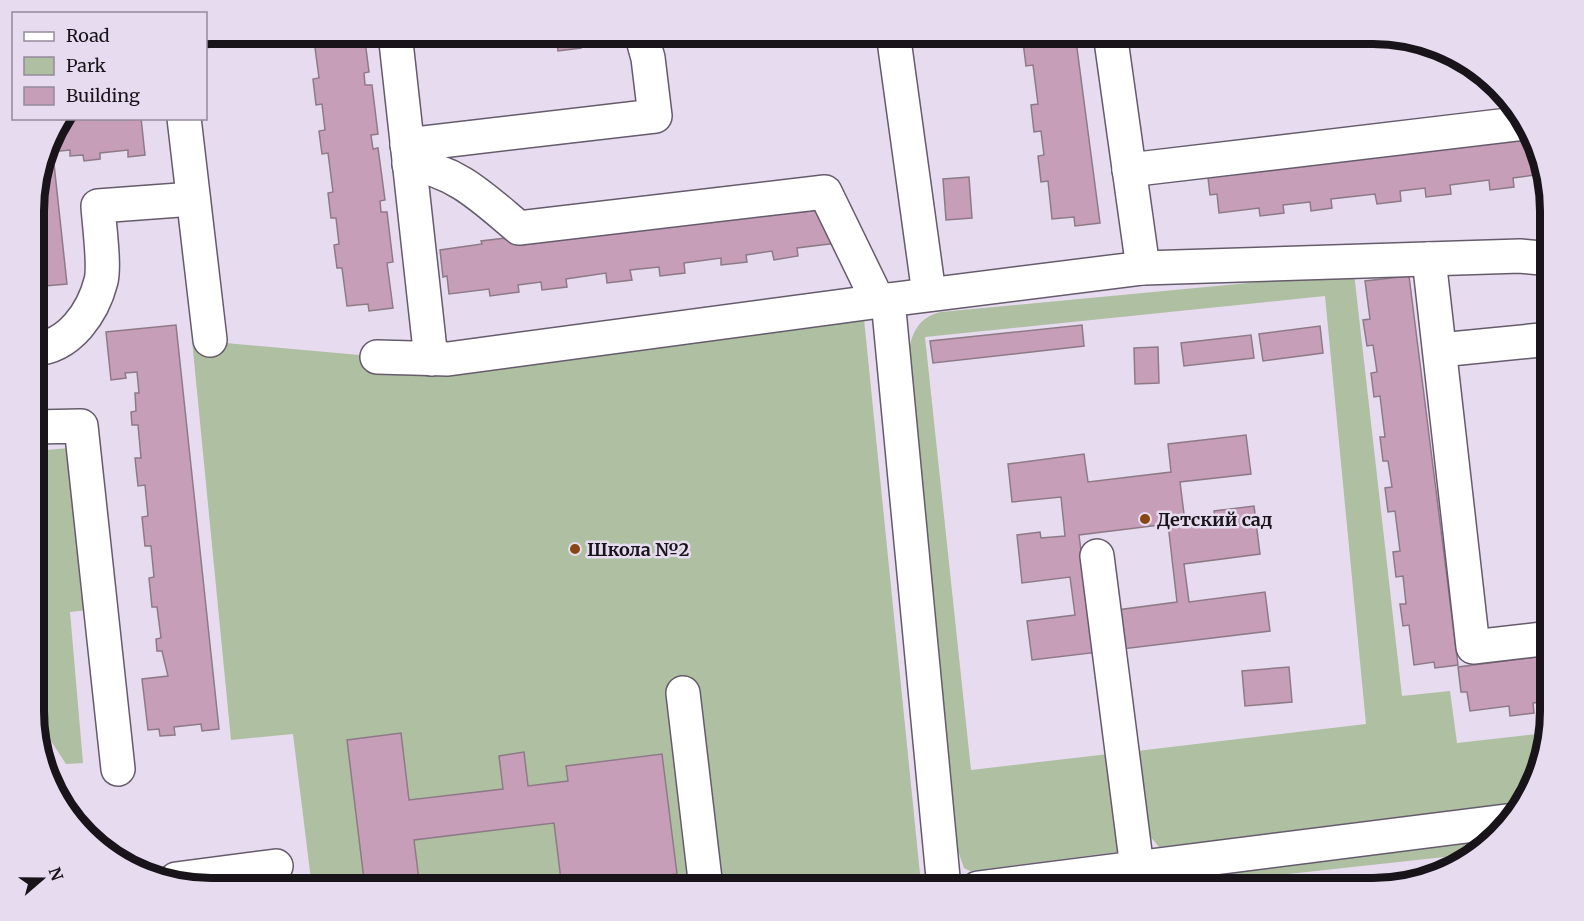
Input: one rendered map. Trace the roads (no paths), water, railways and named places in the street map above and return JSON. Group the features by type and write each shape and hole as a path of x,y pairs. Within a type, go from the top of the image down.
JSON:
{"street":[{"path":"894,43 929,294"},
{"path":"1111,43 1143,268"},
{"path":"396,44 431,359"},
{"path":"408,154 655,116 648,58 644,44"},
{"path":"184,120 210,340"},
{"path":"1129,170 1516,124"},
{"path":"408,154 463,182 519,228 825,192 883,300 943,877"},
{"path":"43,346 68,337 87,315 102,279 98,206 193,199"},
{"path":"377,357 459,358 883,300 1143,268 1520,256 1540,258"},
{"path":"1429,259 1473,647 1540,639"},
{"path":"1440,350 1540,340"},
{"path":"43,427 81,426 118,769"},
{"path":"1097,556 1137,868"},
{"path":"683,693 705,878"},
{"path":"1063,877 1498,822"},
{"path":"195,877 276,866"}],"place":[{"name":"Детский сад","path":"1145,519"},
{"name":"Школа №2","path":"575,549"}]}
